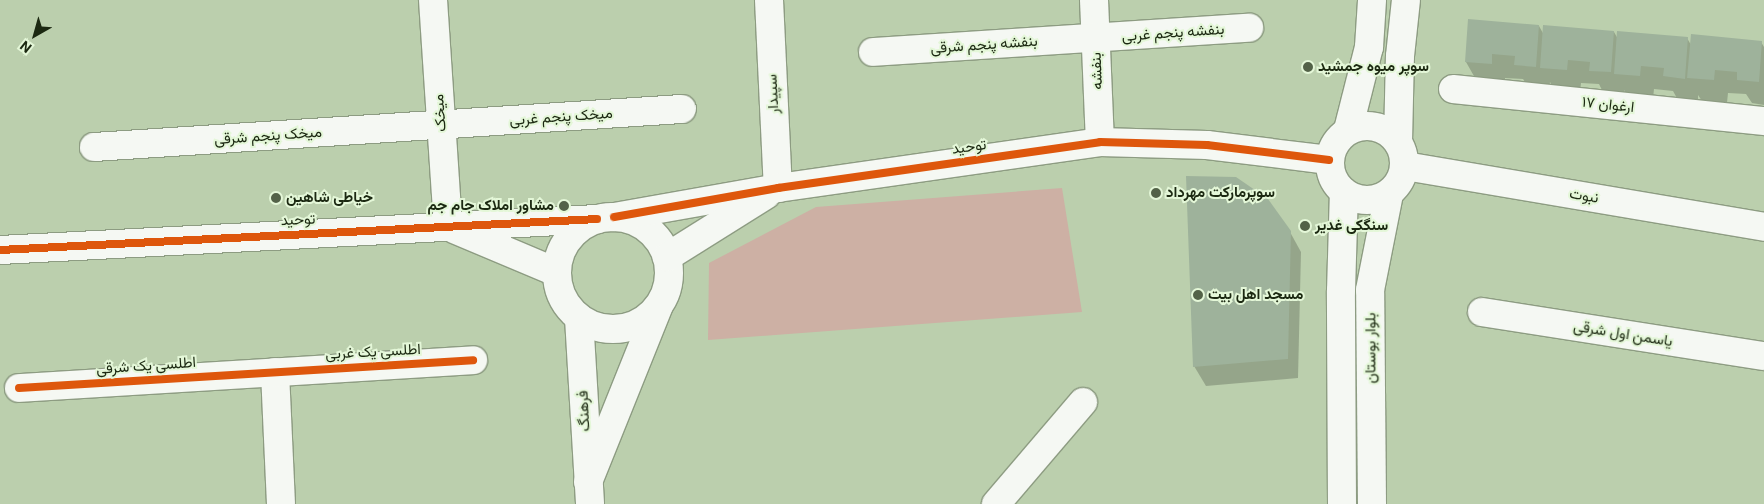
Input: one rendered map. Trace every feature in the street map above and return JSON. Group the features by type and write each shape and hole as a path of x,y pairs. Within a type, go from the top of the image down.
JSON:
{"street":[{"name":"میخک","path":"433,0 448,226"},
{"name":"سپیدار","path":"769,0 778,188"},
{"name":"بنفشه","path":"1094,0 1100,142"},
{"path":"1348,130 1369,47 1372,0"},
{"path":"1401,154 1391,134 1376,127 1359,126 1348,130 1332,148 1329,160 1335,184 1354,198 1366,201 1378,200 1389,194 1397,186 1401,154 1400,56 1406,0"},
{"name":"بنفشه پنجم غربی","path":"1096,38 1249,28"},
{"name":"بنفشه پنجم شرقی","path":"873,52 1096,38"},
{"name":"ارغوان ۱۷","path":"1453,89 1764,121"},
{"name":"میخک پنجم غربی","path":"441,125 682,109"},
{"name":"میخک پنجم شرقی","path":"94,147 441,125"},
{"name":"توحید","path":"0,250 605,218 778,188 1100,142 1207,145 1329,160"},
{"name":"نبوت","path":"1401,154 1764,227"},
{"name":"توحید","path":"667,257 778,188"},
{"name":"بلوار بوستان","path":"1342,504 1341,291 1344,192"},
{"name":"بلوار بوستان","path":"1372,504 1370,290 1389,194"},
{"path":"589,493 658,308 666,292 670,275 667,257 660,241 647,228 632,220 605,218 580,227 568,239 560,254 556,272 559,289 566,305 579,318 594,326 612,330 629,328 645,320 658,308"},
{"name":"توحید","path":"448,226 556,272"},
{"name":"یاسمن اول شرقی","path":"1482,312 1764,356"},
{"name":"فرهنگ","path":"579,318 589,493"},
{"name":"اطلسی یک غربی","path":"275,372 473,360"},
{"path":"275,372 281,504"},
{"name":"اطلسی یک شرقی","path":"19,388 275,372"},
{"path":"996,504 1082,402"}],"shaded area":[{"path":"1062,188 1082,312 708,340 709,263 816,207"}],"building":[{"path":"1468,19 1539,25 1536,67 1514,65 1515,56 1492,54 1492,64 1465,62"},
{"path":"1543,25 1614,31 1611,72 1589,71 1590,62 1568,60 1567,70 1540,68"},
{"path":"1617,31 1688,37 1685,79 1663,76 1664,68 1641,66 1640,76 1614,74"},
{"path":"1691,34 1762,41 1759,82 1737,80 1737,72 1715,70 1714,80 1687,78"},
{"path":"1186,176 1236,177 1268,199 1291,231 1288,359 1193,367"}],"cycle path":[{"path":"614,217 778,188 1100,142 1207,145 1329,160"},
{"path":"0,250 597,219"},
{"path":"19,388 473,360"}],"place":[{"name":"سوپر میوه جمشید","path":"1308,67"},
{"name":"سوپرمارکت مهرداد","path":"1156,193"},
{"name":"خیاطی شاهین","path":"276,198"},
{"name":"مشاور املاک جام جم","path":"564,206"},
{"name":"سنگکی غدیر","path":"1305,226"},
{"name":"مسجد اهل بیت","path":"1198,295"}]}
